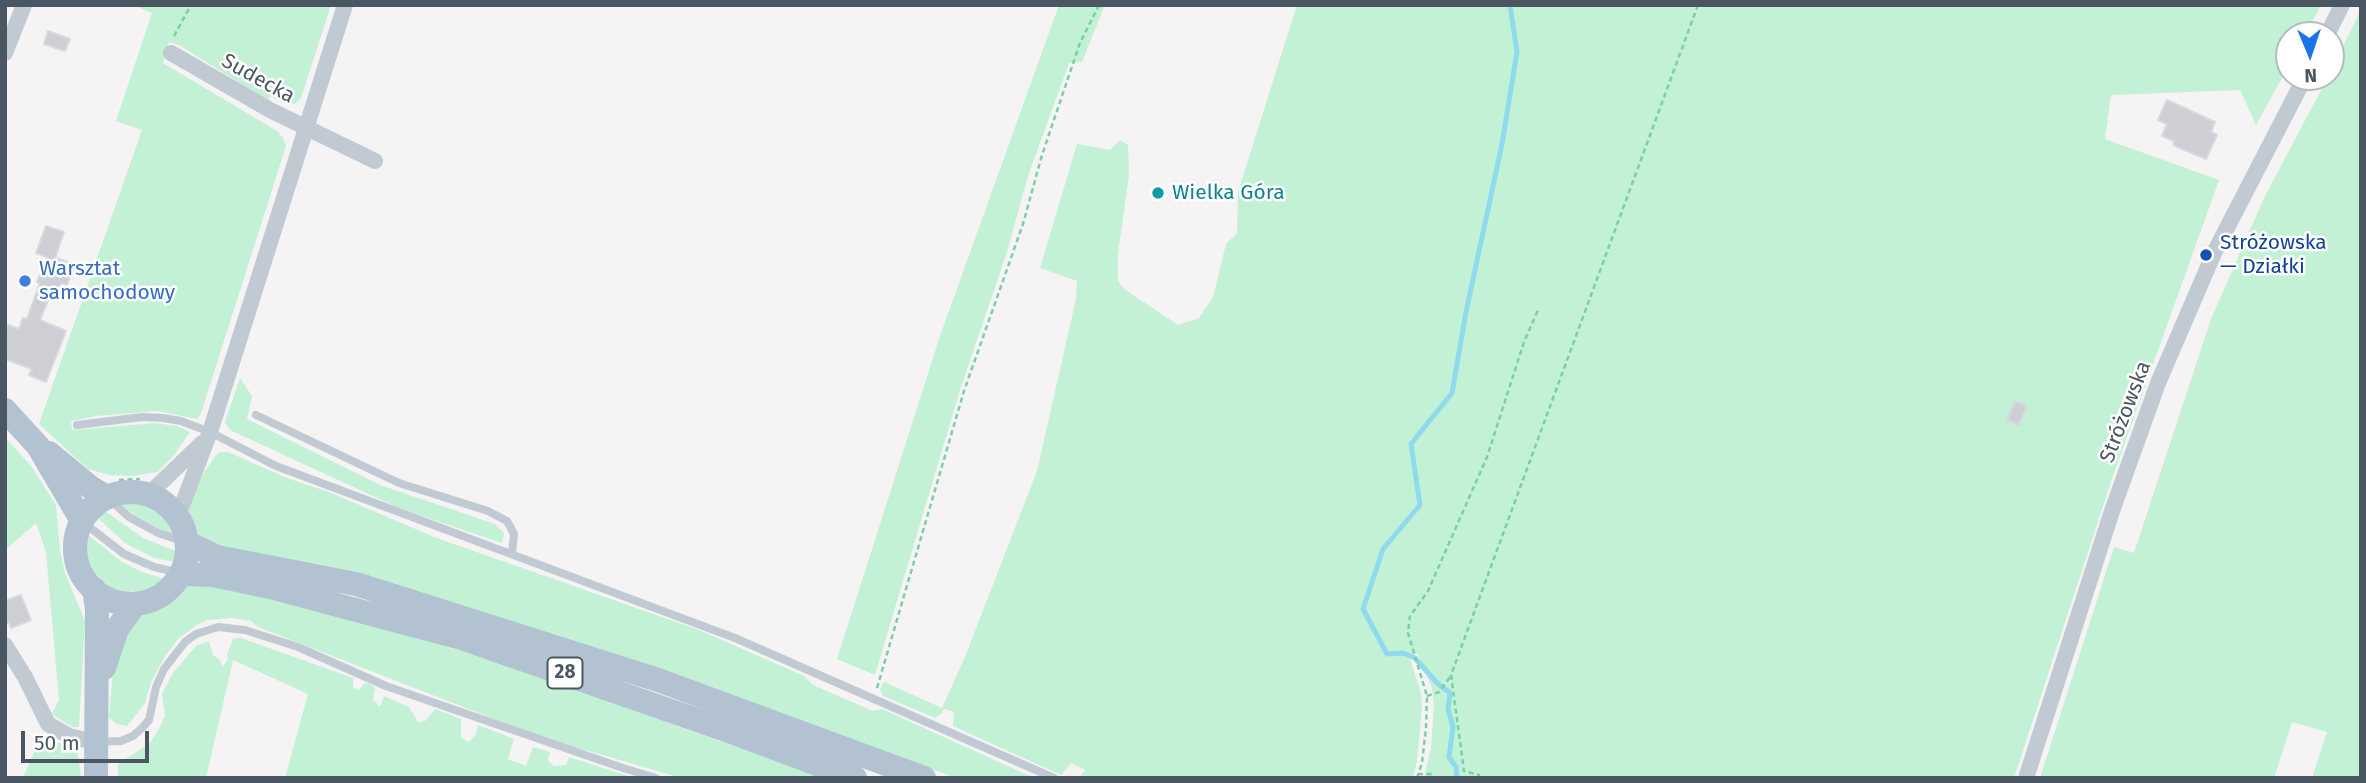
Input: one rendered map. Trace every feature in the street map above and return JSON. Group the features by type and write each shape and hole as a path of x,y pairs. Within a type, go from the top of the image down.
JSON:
{"main road":[{"path":"5,410 38,446 90,487 111,489 131,491 150,486 178,516 187,543 181,574 173,586 149,601 135,604 113,600 94,589 84,578 76,558 76,536 82,522 92,507 111,489"},
{"path":"38,446 82,522"},
{"name":"28","path":"187,543 217,557 356,584 657,680 924,778"},
{"name":"28","path":"181,574 213,575 270,587 461,638 710,724 855,778"},
{"path":"94,589 97,609 96,778"},
{"path":"97,688 117,629 135,604"}],"street":[{"path":"5,53 24,5"},
{"path":"178,516 208,435 345,5"},
{"path":"2334,21 2342,5"},
{"name":"Sudecka","path":"171,53 305,129 374,161"},
{"name":"Stróżowska","path":"2026,778 2112,511 2158,383 2214,253 2298,91"},
{"path":"150,486 208,435"},
{"path":"5,645 25,677 48,724 69,736 95,742"}],"lane":[{"path":"256,415 399,483 488,511 507,521 514,534 512,553"},
{"path":"77,425 142,418 181,421 276,466 735,638 1054,778"},
{"path":"111,489 129,517 158,533 187,543"},
{"path":"82,522 124,554 181,574"},
{"path":"95,742 121,741 142,728 149,720 156,687 164,669 185,642 205,629 218,627 231,628 298,647 386,686 656,778"}],"path":[{"path":"171,53 174,35 191,5"},
{"path":"874,698 964,391 1023,224 1042,155 1080,43 1099,5"},
{"path":"1426,696 1439,692 1451,675 1698,5"},
{"path":"1435,774 1418,776 1426,727 1426,696 1408,633 1410,616 1428,591 1478,479 1524,342 1538,310"},
{"path":"111,489 150,486"},
{"path":"1451,675 1464,771 1479,775 1479,778"}],"green space":[{"path":"133,5 331,5 301,98 288,105 270,96 268,101 179,45 169,42 163,63 277,131 286,146 197,419 157,411 71,421 72,430 156,423 176,426 190,432 158,472 131,476 110,475 88,469 39,424 142,130 116,121 152,13"},
{"path":"1059,5 1105,5 1082,62 1069,63 1028,176 1007,252 960,390 875,675 837,659 940,336"},
{"path":"1297,5 2321,5 2312,21 2275,21 2275,90 2256,125 2240,90 2111,95 2105,139 2219,180 2112,479 2014,778 1424,778 1431,748 1434,705 1432,688 1417,653 1410,659 1421,693 1422,708 1413,778 1079,778 1085,770 1071,763 1061,775 953,726 954,712 944,709 935,718 883,696 880,689 884,682 942,708 965,657 1037,471 1076,299 1077,281 1040,268 1077,144 1110,150 1120,140 1128,145 1129,175 1118,254 1118,281 1124,289 1178,325 1199,318 1213,297 1226,244 1237,233 1238,192"},
{"path":"2361,9 2361,778 2312,778 2327,732 2292,722 2274,778 2040,778 2114,547 2134,553 2211,319 2264,198 2321,91 2345,91 2345,42"},
{"path":"240,378 252,396 247,419 380,485 495,524 504,533 502,543 401,509 230,430 225,422"},
{"path":"5,437 31,466 56,505 65,573 85,621 79,727 72,727 52,714 59,700 46,552 36,523 5,550"},
{"path":"220,452 228,452 287,478 329,492 434,537 699,630 804,676 813,685 873,711 882,709 1034,778 957,778 357,572 254,556 201,540 191,523 188,508 197,483"},
{"path":"132,502 151,507 168,520 176,535 137,517 120,504"},
{"path":"105,511 143,538 178,552 175,562 154,558 125,543 98,518"},
{"path":"88,535 122,562 165,579 147,590 127,592 110,588 92,570 87,559"},
{"path":"202,580 339,615 482,657 825,778 678,777 554,741 258,627 251,621 233,618 207,620 178,639 151,682 145,703 127,726 117,724 109,718 114,657 139,613 166,602 185,586"},
{"path":"241,638 353,678 353,688 360,690 363,684 368,683 375,688 373,700 380,707 384,696 409,707 418,722 425,721 435,709 461,719 461,738 469,742 476,734 478,725 514,739 508,759 526,766 533,747 550,752 548,761 554,766 566,765 569,757 634,778 285,778 308,694 233,660 206,778 118,778 118,764 150,743 160,727 165,716 162,694 173,673 196,646 209,641 213,655 223,667 233,639"},
{"path":"40,738 63,744 78,754 81,778 23,778"}],"building":[{"path":"48,31 70,39 65,51 44,44"},
{"path":"2167,100 2215,122 2211,132 2217,135 2206,159 2173,145 2174,141 2162,136 2167,124 2158,120"},
{"path":"46,226 64,232 55,258 75,264 67,285 61,283 59,290 53,288 40,320 66,331 46,382 29,375 32,369 5,359 5,333 8,325 19,329 23,318 27,319 47,257 36,253"},
{"path":"2015,401 2027,406 2019,425 2007,420"},
{"path":"21,595 31,620 11,628 9,622 5,624 5,601"}],"waterway":[{"path":"1457,778 1456,767 1449,757 1453,727 1448,709 1450,693 1437,683 1415,658 1403,653 1387,654 1363,609 1383,549 1420,505 1411,444 1452,393 1466,312 1502,144 1517,52 1510,5"}],"place":[{"name":"Wielka Góra","path":"1158,193"},
{"name":"Stróżowska — Działki","path":"2206,255"},
{"name":"Warsztat samochodowy","path":"25,281"}]}
